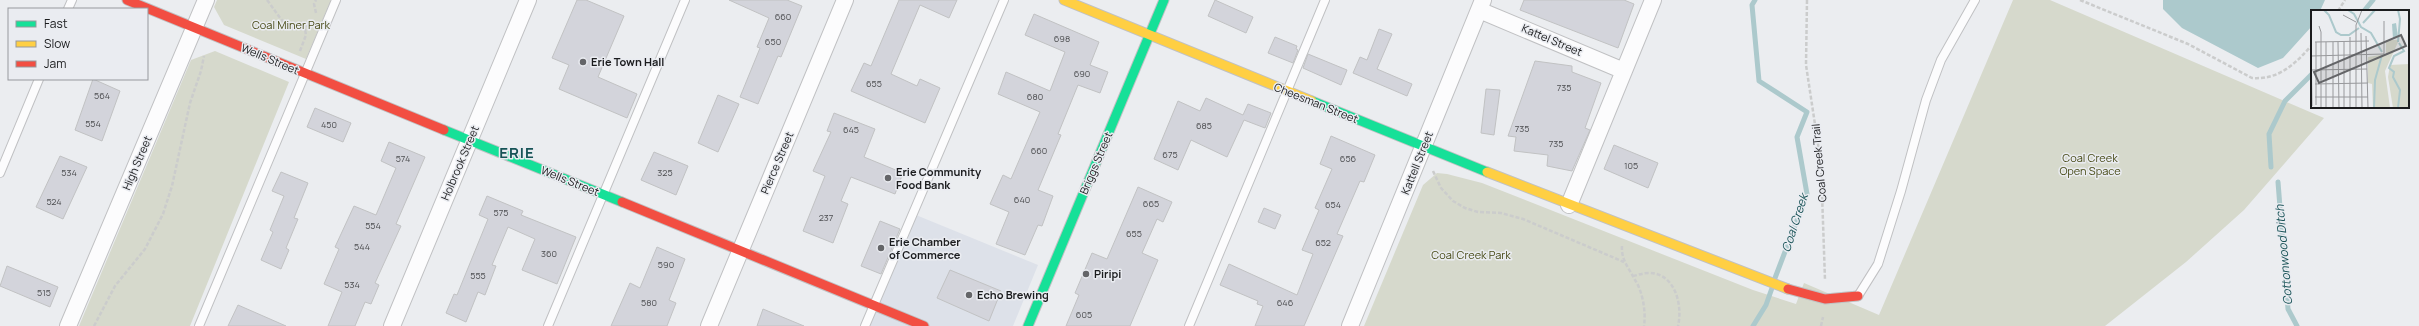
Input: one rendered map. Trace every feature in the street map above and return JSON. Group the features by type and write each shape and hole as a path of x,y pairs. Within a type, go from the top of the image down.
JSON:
{"street":[{"name":"Wells Street","path":"127,0 147,8"},
{"name":"High Street","path":"68,326 206,0"},
{"name":"Holbrook Street","path":"392,326 528,0"},
{"name":"Pierce Street","path":"709,326 845,0"},
{"name":"Cheesman Street","path":"1064,0 1569,205 1728,264 1797,292 1825,299 1858,296"},
{"name":"Briggs Street","path":"1028,326 1164,0"},
{"path":"1569,205 1653,0"},
{"name":"Kattel Street","path":"1481,5 1624,71"},
{"name":"Kattell Street","path":"1350,326 1481,5"},
{"name":"Wells Street","path":"148,8 924,326"}],"lane":[{"path":"199,326 304,73 336,0"},
{"path":"548,326 602,194 685,0"},
{"path":"865,326 1004,0"},
{"path":"1189,326 1325,0"},
{"path":"1858,296 1878,264 1901,191 1926,100 1941,60 1975,0"},
{"path":"0,173 39,80"}],"path":[{"path":"267,0 276,14 290,28 305,29 313,21"},
{"path":"316,0 314,4 316,18"},
{"name":"Coal Creek Trail","path":"1807,0 1806,65 1821,164 1825,299 1821,326"},
{"path":"2080,0 2188,44 2252,78 2264,79 2276,76 2296,63 2311,46"},
{"path":"2339,10 2345,0"},
{"path":"94,326 115,286 145,249 162,214 172,186 190,103 201,71 204,56"},
{"path":"1433,171 1442,188 1453,201 1464,208 1478,212 1501,213 1523,219 1624,262"},
{"path":"1623,225 1621,254 1640,290 1644,326"},
{"path":"1632,276 1649,273 1660,276 1670,283 1677,292 1678,326"}],"shaded area":[{"path":"916,215 1038,265 1013,326 870,326"}],"green space":[{"name":"Coal Miner Park","path":"217,0 331,0 306,59 224,25 214,7"},
{"name":"Coal Creek Open Space","path":"2013,0 2050,0 2324,118 2244,210 2186,262 2105,326 1364,326 1423,185 1437,173 1482,183 1753,290 1796,304 1804,283 1879,315"},
{"path":"215,51 289,82 190,326 79,326 191,60"}],"water":[{"path":"2163,0 2325,0 2320,10 2311,10 2311,27 2283,58 2258,68 2182,28 2163,9"}],"building":[{"name":"Erie Town Hall","path":"577,0 586,0 624,16 598,77 637,94 627,118 559,89 569,65 552,58"},
{"path":"729,0 787,0 802,6 781,57 778,56 758,104 740,97 760,48 757,47 769,18"},
{"path":"899,0 957,0 949,18 920,5 891,74 917,86 920,79 940,88 925,123 851,91 864,63 871,66"},
{"path":"1215,0 1253,17 1246,33 1208,16"},
{"path":"1524,0 1624,0 1634,4 1618,48 1520,10"},
{"path":"1034,14 1099,42 1090,65 1108,72 1100,93 1078,85 1058,134 1061,135 1038,190 1053,196 1042,226 1038,225 1025,255 996,244 1009,212 990,204 1003,175 1011,179 1040,112 998,94 1006,72 1050,91 1065,52 1025,35"},
{"path":"1379,29 1392,34 1377,69 1412,84 1407,96 1353,73 1360,57 1367,60"},
{"path":"1275,37 1297,46 1296,49 1298,50 1293,63 1268,53"},
{"path":"1308,54 1347,70 1341,85 1303,68"},
{"path":"1535,61 1572,66 1572,72 1601,83 1585,128 1590,130 1572,171 1547,166 1548,155 1514,151 1516,137 1508,136"},
{"path":"93,80 120,91 102,141 75,130"},
{"path":"1486,89 1500,90 1494,135 1481,133"},
{"path":"718,95 739,104 718,152 698,143"},
{"path":"1206,98 1243,115 1248,104 1271,113 1265,128 1244,120 1227,157 1191,140 1178,170 1154,159 1178,101 1200,111"},
{"path":"315,108 351,123 343,142 307,127"},
{"path":"834,113 875,129 864,157 903,173 895,194 851,177 841,201 848,204 833,243 803,231 825,176 813,171 831,132 827,131"},
{"path":"1331,136 1375,155 1364,182 1360,181 1337,234 1343,236 1304,326 1255,326 1263,306 1257,304 1258,301 1220,285 1229,264 1297,295 1313,254 1302,250 1319,210 1315,208 1332,169 1320,164"},
{"path":"389,142 425,157 396,224 401,226 375,283 379,285 371,304 365,302 355,326 328,326 342,292 324,284 339,249 335,247 354,206 376,215 396,168 381,161"},
{"path":"1614,145 1658,163 1648,188 1604,169"},
{"path":"654,152 688,166 676,195 641,180"},
{"path":"60,156 87,167 63,219 36,207"},
{"path":"281,172 308,183 294,218 298,219 286,248 289,250 281,269 261,260 273,232 270,230 284,196 272,191"},
{"path":"1138,187 1172,202 1163,222 1157,219 1142,253 1158,260 1130,326 1066,326 1079,295 1075,293 1092,253 1107,259"},
{"path":"487,196 523,211 521,215 576,237 557,284 522,270 535,239 508,227 492,265 496,266 485,295 478,292 466,322 446,313 454,294 457,295 488,219 479,215"},
{"path":"1264,208 1281,215 1275,229 1258,222"},
{"name":"Erie Chamber of Commerce","path":"880,221 900,229 881,274 861,266"},
{"path":"657,247 685,259 669,300 676,303 667,326 611,326 630,283 640,288"},
{"path":"7,266 58,287 50,307 0,286"},
{"name":"Echo Brewing","path":"950,270 1001,291 989,321 937,298"},
{"path":"238,305 286,326 228,326"},
{"path":"763,309 804,326 757,326"}],"waterway":[{"name":"Coal Creek","path":"1755,0 1752,5 1759,81 1807,112 1797,137 1807,194 1775,278"},
{"name":"Cottonwood Ditch","path":"2365,10 2373,0"},
{"name":"Cottonwood Ditch","path":"2271,167 2269,134 2285,101 2311,75"},
{"name":"Cottonwood Ditch","path":"2278,182 2288,309 2297,326"},
{"name":"Coal Creek","path":"1753,326 1766,305 1772,288"}],"traffic: fast":[{"path":"1028,326 1164,0"},
{"path":"1312,101 1487,172"},
{"path":"444,130 622,202"}],"traffic: slow":[{"path":"1064,0 1312,101"},
{"path":"1487,172 1788,289"}],"traffic: jam":[{"path":"127,0 147,8"},
{"path":"148,9 444,130"},
{"path":"622,202 924,326"},
{"path":"1788,289 1825,299 1858,296"}],"place":[{"name":"Erie Town Hall","path":"583,62"},
{"name":"Erie Community Food Bank","path":"888,178"},
{"name":"Erie Chamber of Commerce","path":"881,248"},
{"name":"Piripi","path":"1086,274"},
{"name":"Echo Brewing","path":"969,295"}],"district":[{"name":"ERIE","path":"517,153"}],"park label":[{"name":"Coal Creek Park","path":"1471,255"}]}
